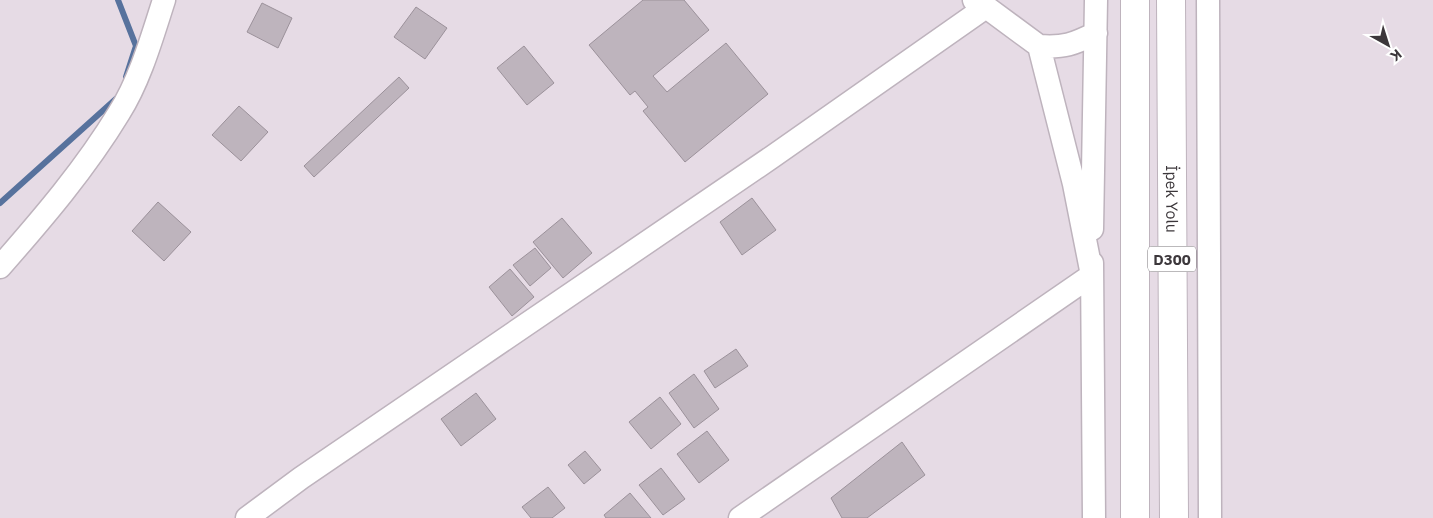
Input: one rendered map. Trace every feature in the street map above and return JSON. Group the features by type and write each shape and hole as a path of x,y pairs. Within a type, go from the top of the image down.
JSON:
{"highway":[{"name":"D300","path":"1135,0 1136,518"},
{"name":"İpek Yolu","path":"1171,0 1174,518"}],"street":[{"path":"0,267 56,205 120,112 150,46 164,0"},
{"path":"1094,518 1092,276 1096,0"},
{"path":"1208,0 1210,518"},
{"path":"247,518 301,478 772,157 980,3 1038,46 1058,48 1073,44 1096,33"},
{"path":"1038,46 1074,184 1092,276"},
{"path":"740,518 1092,276"}],"building":[{"path":"643,0 684,0 709,30 653,76 667,92 726,43 768,94 685,162 643,111 648,107 635,91 630,95 589,45"},
{"path":"262,3 292,18 278,48 247,32"},
{"path":"416,7 447,28 425,59 394,37"},
{"path":"524,46 554,83 527,105 497,68"},
{"path":"399,77 409,88 314,177 304,166"},
{"path":"239,106 268,132 241,161 212,135"},
{"path":"752,198 776,230 742,255 720,222"},
{"path":"158,202 191,232 164,261 132,231"},
{"path":"562,218 592,253 563,278 533,242"},
{"path":"535,248 551,268 530,286 513,265"},
{"path":"510,269 534,297 512,316 489,287"},
{"path":"736,349 748,366 715,388 704,371"},
{"path":"694,374 719,409 694,428 669,393"},
{"path":"476,393 496,419 461,446 441,419"},
{"path":"660,397 681,424 651,449 629,422"},
{"path":"707,431 729,460 699,483 677,454"},
{"path":"902,442 925,475 867,518 842,518 831,498"},
{"path":"585,451 601,470 584,484 568,465"},
{"path":"661,468 685,499 663,515 639,485"},
{"path":"548,487 565,508 552,518 531,518 522,507"},
{"path":"630,493 651,518 606,518 604,515"}],"waterway":[{"path":"118,0 136,46 126,77"},
{"path":"0,203 118,97"}]}
